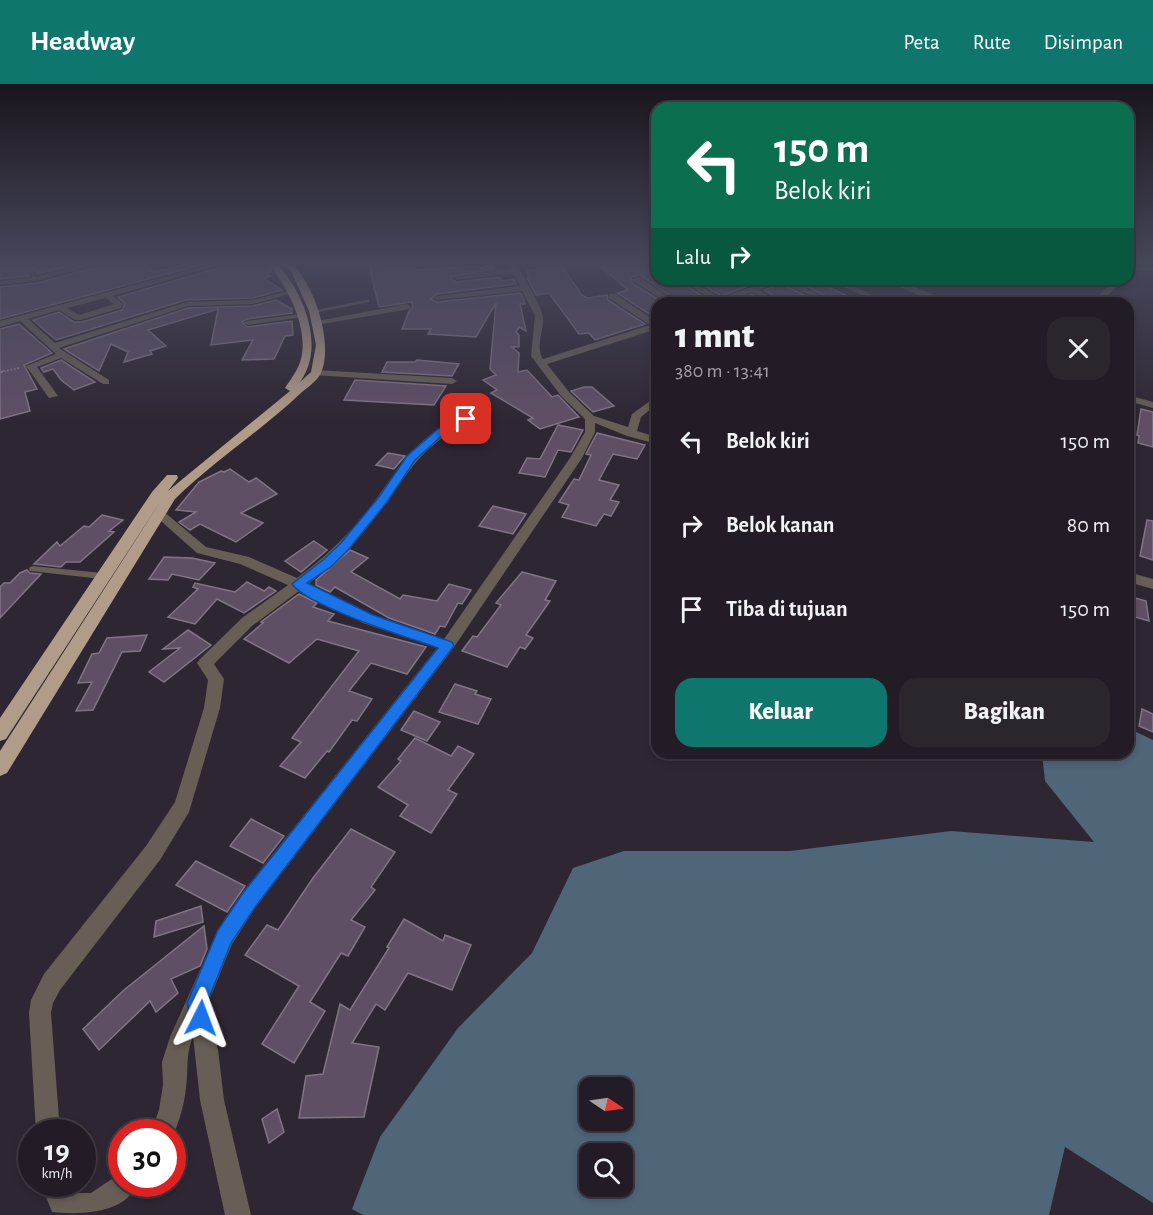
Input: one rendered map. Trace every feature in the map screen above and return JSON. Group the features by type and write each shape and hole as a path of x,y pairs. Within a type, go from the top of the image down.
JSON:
{"highway":[{"path":"0,767 159,514 182,483 282,405 316,373 321,345 311,316"},
{"path":"27,724 4,721 167,482 241,429 281,397 296,381 304,368 307,349 306,329 311,316"}],"street":[{"path":"0,324 29,316"},
{"path":"52,347 148,316"},
{"path":"538,316 540,320 535,349 541,363 565,394 590,418 651,440"},
{"path":"22,318 62,355 106,382"},
{"path":"541,363 651,328"},
{"path":"53,396 31,366 62,355"},
{"path":"316,373 452,381"},
{"path":"1134,400 1153,405"},
{"path":"631,434 636,416 651,403"},
{"path":"168,1119 175,1085 174,1062 181,1037 225,937 249,900 447,646 585,444 590,432 590,418"},
{"path":"47,1119 40,1013 42,1000 64,966 153,852 183,806 212,708 216,679 205,663 248,622 327,563 350,540 388,492 411,458 442,431 466,419"},
{"path":"159,514 202,549 244,560 368,619 447,646"},
{"path":"1134,579 1153,584"},
{"path":"197,1003 207,1050 212,1100 238,1215"},
{"path":"59,1197 61,1203 72,1208 87,1208 109,1197"}],"lane":[{"path":"247,323 311,316"},
{"path":"33,569 102,576"}],"path":[{"path":"0,372 31,366"}],"water":[{"path":"1134,731 1153,740 1153,1203 1065,1147 1049,1215 363,1215 352,1209 380,1137 458,1028 532,953 573,868 624,851 790,851 951,831 1094,842 1045,781 1043,759 1134,759"}],"building":[{"path":"47,316 65,316 74,322 103,316 135,316 56,340 33,320"},
{"path":"164,316 195,316 148,330 166,346 150,351 152,354 124,362 128,352 111,344 99,371 64,349"},
{"path":"217,316 271,316 247,319 242,322 247,327 292,321 293,335 285,336 274,359 242,360 253,340 211,345"},
{"path":"407,316 488,316 476,337 428,334 431,329 402,329"},
{"path":"495,316 523,316 526,331 519,327 516,332 519,335 519,347 512,347 519,353 518,372 527,370 552,397 558,395 579,417 540,429 528,420 533,418 491,393 497,390 483,380 496,375 490,369"},
{"path":"566,316 632,316 645,324 595,340 589,333 579,334"},
{"path":"19,324 52,353 24,365 37,389 25,392 30,411 0,419 0,329"},
{"path":"61,360 95,382 74,390 61,380 53,369 44,372 41,368"},
{"path":"417,360 459,364 452,376 382,372 387,362 415,362"},
{"path":"355,380 446,386 434,405 344,400"},
{"path":"592,387 614,406 593,412 571,391"},
{"path":"1141,409 1153,412 1153,447 1138,443"},
{"path":"558,425 583,430 571,452 558,450 545,477 519,473 527,458 540,459"},
{"path":"597,433 645,445 637,459 613,454 599,480 619,485 610,500 619,502 611,516 604,514 596,526 562,517 569,505 559,502 574,479 579,480 591,455 586,454"},
{"path":"388,453 405,456 394,469 376,465"},
{"path":"230,469 249,482 256,478 277,494 241,513 263,523 236,542 200,524 190,530 179,522 196,512 176,510 199,482"},
{"path":"493,506 526,514 513,534 479,526"},
{"path":"102,515 123,520 109,531 114,532 80,562 66,562 61,567 34,564 57,542 60,546 84,526 89,527"},
{"path":"1147,520 1153,521 1153,560 1140,556"},
{"path":"314,541 327,550 301,572 285,561"},
{"path":"350,550 368,558 351,572 400,599 403,595 437,601 449,584 471,590 462,604 458,603 445,627 440,626 435,634 389,618 335,587 330,592 316,585 316,580"},
{"path":"164,557 192,558 215,563 199,580 172,574 168,580 149,579"},
{"path":"27,570 30,573 41,574 0,618 0,587 4,583 10,583 20,573"},
{"path":"522,572 556,581 545,600 550,601 526,635 533,638 525,649 520,647 507,667 462,651 473,636 477,637 501,605 496,603"},
{"path":"247,582 264,591 269,587 276,591 244,613 217,599 195,624 168,617 198,589 193,587 195,583 235,592"},
{"path":"299,594 317,603 313,607 334,614 328,621 426,647 407,674 371,663 349,691 372,699 357,721 352,720 329,752 327,751 305,778 280,766 301,742 292,738 359,651 317,639 289,663 244,639 263,623 261,622"},
{"path":"1134,598 1146,601 1149,621 1134,617"},
{"path":"188,630 211,645 164,682 149,672 180,648 163,649"},
{"path":"147,635 140,651 122,652 93,710 76,711 92,682 78,683 92,654 99,653 107,638"},
{"path":"455,684 477,691 475,694 491,699 478,724 439,712"},
{"path":"1142,709 1153,714 1153,732 1139,726"},
{"path":"414,711 440,722 427,741 401,730"},
{"path":"415,738 451,756 458,746 474,754 448,790 457,794 431,833 400,816 408,805 378,787 401,761 398,759"},
{"path":"251,819 284,836 263,863 230,846"},
{"path":"351,829 395,852 371,887 375,890 351,920 365,927 348,956 341,953 310,1002 325,1011 294,1063 262,1044 299,986 245,955 267,925 278,930 313,878"},
{"path":"196,861 245,886 227,912 176,885"},
{"path":"201,906 203,922 154,937 156,921"},
{"path":"404,919 443,941 445,935 471,945 452,990 408,973 385,1010 376,1004 352,1043 379,1047 364,1117 299,1118 306,1076 323,1074 340,1004 350,1010 389,948 387,947"},
{"path":"204,926 207,949 200,966 171,979 178,993 156,1012 150,1001 99,1050 83,1029 124,990"},
{"path":"277,1109 284,1132 269,1143 262,1119"}],"route":[{"path":"201,1018 197,1003 205,981 225,937 249,900 447,646 368,619 315,595 298,584 327,563 345,546 383,500 411,458 442,431 466,419"}]}
